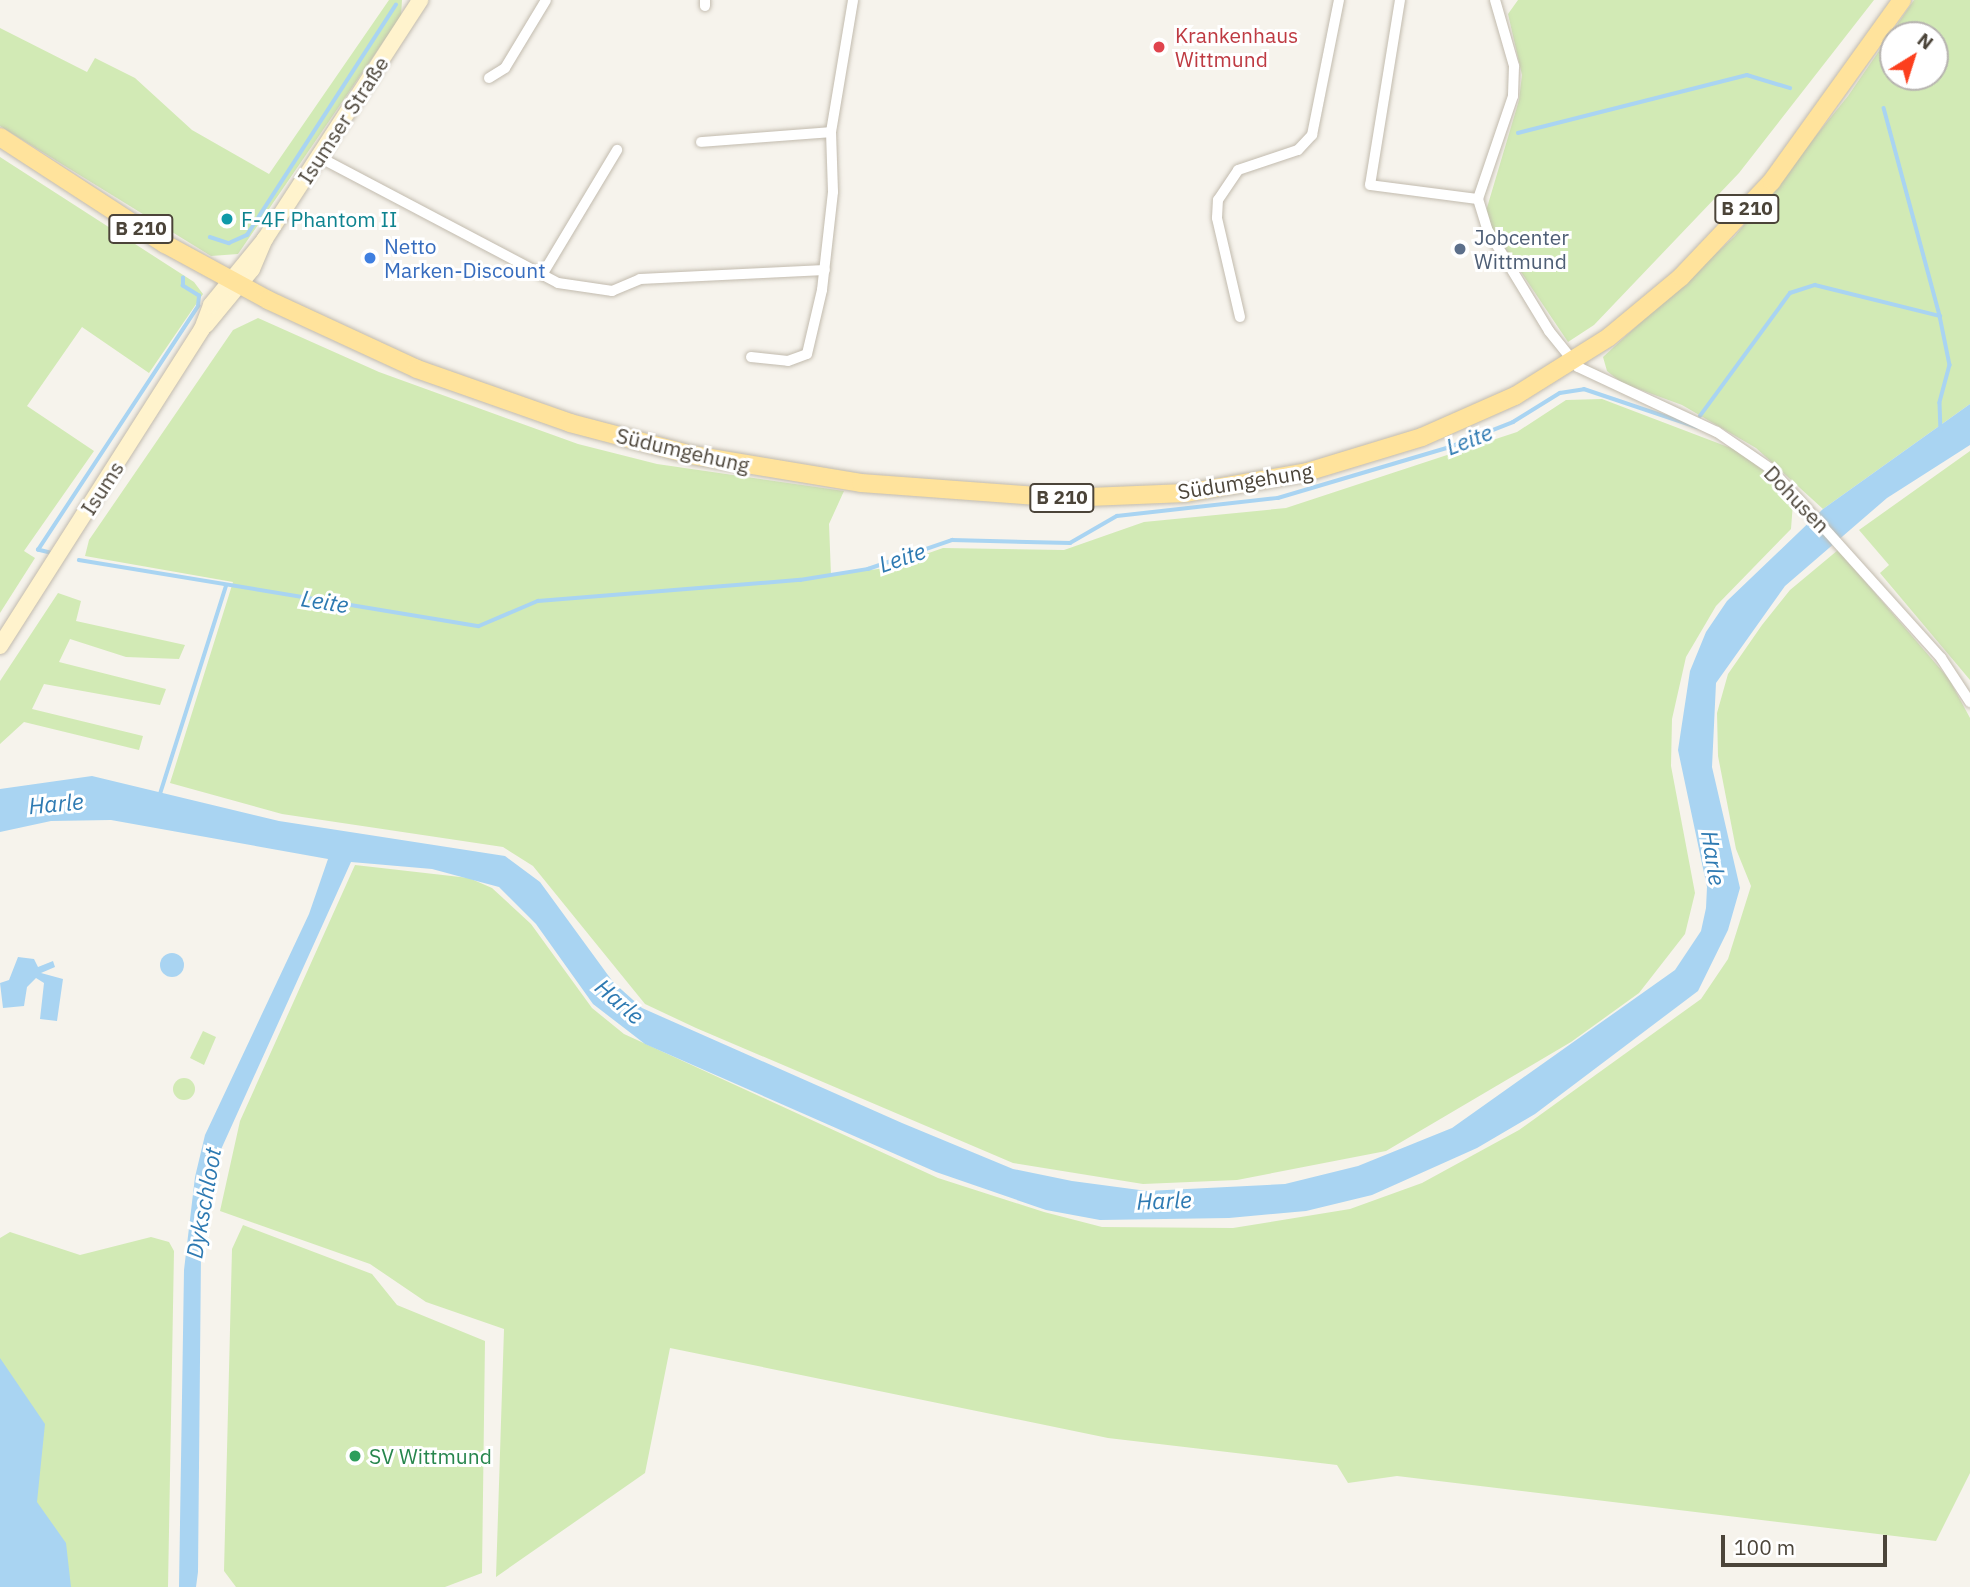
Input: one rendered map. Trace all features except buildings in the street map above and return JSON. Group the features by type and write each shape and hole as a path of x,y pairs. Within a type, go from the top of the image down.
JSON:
{"main road":[{"name":"Isumser Straße","path":"234,283 420,0"},
{"name":"Südumgehung","path":"234,283 417,369 570,423 692,455 861,484 1064,498 1186,493 1335,465 1422,437 1515,396 1572,361 1644,309 1724,235 1822,114 1902,0"},
{"name":"B 210","path":"0,137 234,283"},
{"name":"Isums","path":"0,646 234,283"}],"street":[{"path":"489,78 505,68 546,0"},
{"path":"751,357 788,360 807,354 825,270 834,192 831,132 853,0"},
{"path":"1240,317 1217,218 1218,200 1238,170 1298,150 1312,135 1339,0"},
{"path":"1400,0 1370,185 1478,199"},
{"path":"1495,0 1514,66 1513,96 1478,199 1486,229 1572,361"},
{"path":"701,142 831,132"},
{"path":"542,275 617,150"},
{"path":"319,157 542,275 612,291 640,279 825,270"},
{"name":"Dohusen","path":"1572,361 1745,449 1810,509 1941,658 1970,702"}],"green space":[{"path":"389,0 402,0 401,16 238,254 211,256 0,126 0,28 87,72 95,58 135,78 192,130 269,174"},
{"path":"1518,0 1874,0 1739,173 1594,325 1568,342 1492,229 1486,211 1519,100 1522,75 1508,14"},
{"path":"1914,0 1970,0 1970,404 1823,509 1756,448 1682,405 1622,383 1607,371 1603,357 1735,236 1848,96 1879,51 1879,91 1949,91 1949,21 1900,21"},
{"path":"0,157 194,282 203,294 149,373 82,327 27,406 94,451 24,551 35,558 0,613"},
{"path":"258,318 379,372 578,444 657,464 844,491 829,524 831,575 886,568 943,548 1064,550 1144,522 1286,508 1517,432 1566,400 1602,399 1736,450 1772,477 1793,503 1791,529 1716,606 1686,657 1672,719 1671,766 1695,893 1685,934 1639,993 1571,1042 1386,1151 1237,1180 1143,1184 1013,1163 696,1028 645,1004 533,866 503,847 282,814 170,783 233,582 85,556 89,540 233,330"},
{"path":"1970,451 1970,680 1880,573 1889,565 1859,530"},
{"path":"1838,550 1949,679 1970,718 1970,1473 1936,1541 1397,1476 1348,1483 1337,1465 1108,1438 670,1348 645,1473 496,1577 504,1329 426,1302 370,1264 220,1211 240,1121 355,865 469,878 492,888 531,924 592,1008 624,1034 938,1178 1044,1212 1102,1227 1233,1228 1350,1209 1422,1183 1519,1130 1701,999 1728,959 1751,886 1736,849 1718,756 1717,713 1728,674 1762,625 1790,590"},
{"path":"58,593 81,601 76,621 185,645 179,659 126,657 70,639 59,662 166,689 160,705 44,684 32,709 143,736 139,750 24,722 0,744 0,681"},
{"path":"203,1031 216,1037 204,1065 190,1058"},
{"path":"184,1078 192,1081 195,1089 192,1097 184,1100 176,1097 173,1089 176,1081"},
{"name":"SV Wittmund","path":"243,1225 372,1274 397,1305 485,1341 482,1573 445,1587 236,1587 224,1571 232,1249"},
{"path":"10,1232 80,1255 151,1237 169,1242 174,1251 168,1587 0,1587 0,1238"}],"water":[{"path":"1970,404 1970,445 1887,498 1785,586 1716,683 1712,767 1740,888 1728,930 1698,991 1535,1114 1477,1148 1372,1195 1306,1211 1229,1218 1100,1220 1046,1210 936,1172 645,1044 593,1004 536,924 499,887 432,869 351,862 214,1165 201,1255 198,1572 196,1587 179,1587 184,1270 195,1177 205,1135 309,914 328,859 111,820 51,821 0,832 0,789 92,776 279,821 505,856 540,882 613,982 642,1008 902,1123 1013,1169 1072,1181 1147,1191 1285,1184 1358,1166 1452,1128 1675,970 1701,931 1706,908 1707,887 1678,750 1690,671 1706,632 1727,601 1823,509"},
{"path":"172,953 180,957 184,965 180,973 172,977 164,973 160,965 164,957"},
{"path":"18,957 34,959 38,967 53,961 55,967 41,973 63,979 57,1021 40,1019 44,983 36,978 27,987 24,1006 3,1008 0,983 9,980"},
{"path":"0,1358 45,1424 37,1502 66,1543 71,1587 0,1587"}],"waterway":[{"path":"210,237 229,243 247,235 396,5"},
{"path":"1518,133 1747,75 1790,88"},
{"path":"1884,108 1940,315"},
{"path":"50,553 38,550 198,306 199,296 183,286 183,278"},
{"name":"Leite","path":"1700,416 1790,293 1815,285 1940,316 1950,365 1940,403 1941,431"},
{"name":"Leite","path":"79,560 479,626 538,601 800,580 868,569 952,540 1070,543 1117,516 1278,498 1450,447 1513,422 1560,393 1584,389 1697,427"},
{"path":"160,794 226,586"}],"place":[{"name":"Krankenhaus Wittmund","path":"1159,47"},
{"name":"F-4F Phantom II","path":"227,219"},
{"name":"Jobcenter Wittmund","path":"1460,249"},
{"name":"Netto Marken-Discount","path":"370,258"},
{"name":"SV Wittmund","path":"355,1456"}],"water label":[{"name":"Harle","path":"56,803"},
{"name":"Harle","path":"1714,858"},
{"name":"Harle","path":"620,1001"},
{"name":"Harle","path":"1164,1200"},
{"name":"Dykschloot","path":"203,1203"}]}
